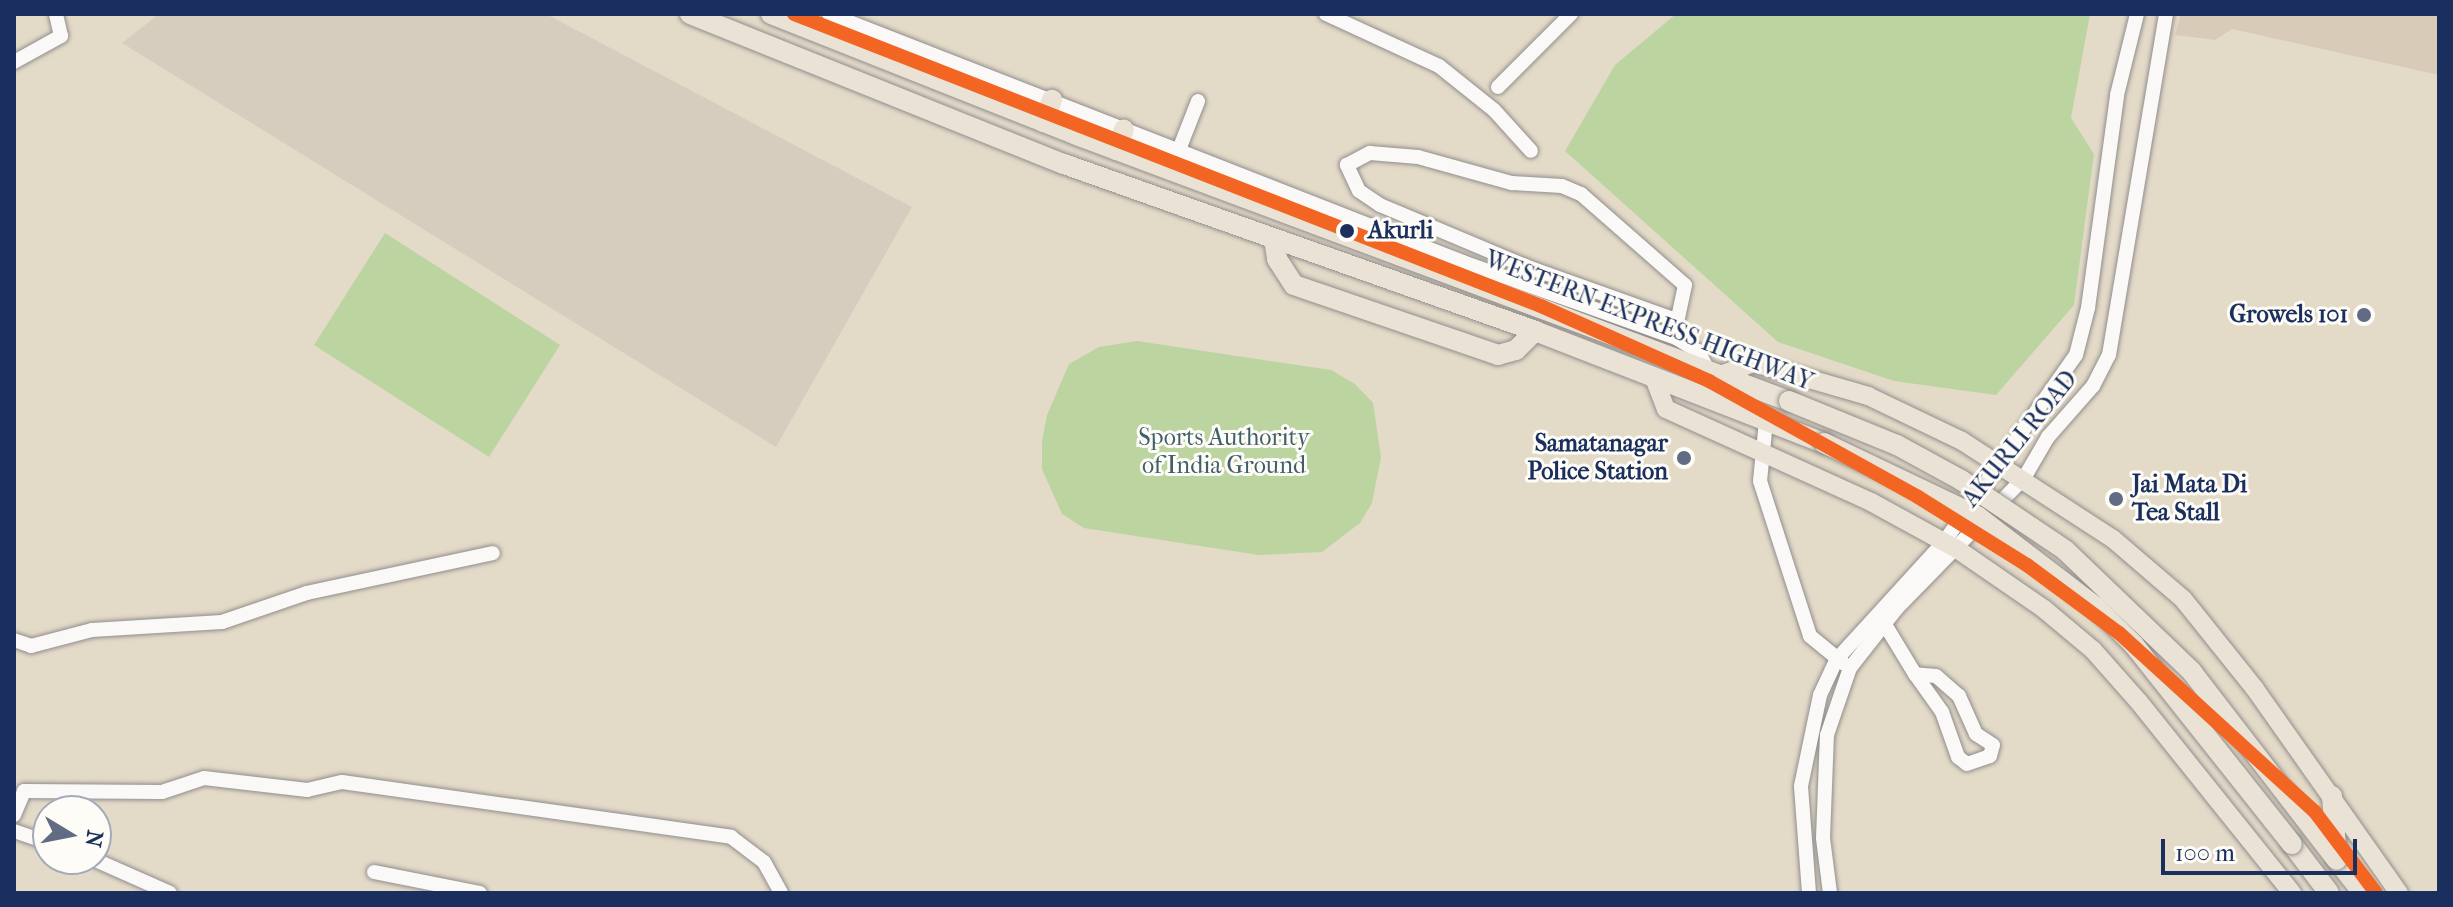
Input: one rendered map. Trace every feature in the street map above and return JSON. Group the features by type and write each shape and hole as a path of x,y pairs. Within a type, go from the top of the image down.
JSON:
{"highway":[{"path":"690,14 1064,164 1535,331 1824,443 1977,516 2096,607 2134,645 2329,893"},
{"name":"WESTERN EXPRESS HIGHWAY","path":"771,14 1171,170 1675,339 1715,371 1897,445 1961,480 2065,550 2192,672 2363,893"},
{"path":"1043,122 1052,100"},
{"path":"1116,150 1124,129"},
{"path":"1274,239 1277,259 1294,285 1498,355 1516,350 1535,331"},
{"path":"1411,325 1424,292"},
{"path":"2332,796 2337,860"}],"main road":[{"path":"1715,371 1754,363 1868,396 2024,478 2113,539 2183,599 2332,796 2399,893"},
{"path":"1654,378 1666,409 1763,451 1951,546 2093,650 2205,780 2292,893"}],"street":[{"path":"14,62 61,36 56,14"},
{"path":"829,14 1463,262 1522,272"},
{"path":"1326,14 1439,66 1494,110 1531,151"},
{"name":"AKURLI ROAD","path":"1830,893 1823,838 1827,735 1850,668 1884,623 1951,546 2000,464 2076,355 2088,308 2117,95 2137,14"},
{"name":"AKURLI ROAD","path":"1809,893 1801,786 1820,695 1837,659 2024,478 2048,437 2093,386 2109,355 2166,14"},
{"path":"1498,87 1561,17"},
{"path":"1171,170 1198,101"},
{"path":"1370,153 1418,157 1512,183 1562,186 1581,194 1685,285 1675,339 1522,272 1380,205 1359,191 1347,165 1370,153"},
{"path":"1766,421 1760,481 1810,636 1850,668"},
{"path":"14,640 31,646 92,630 222,622 307,593 493,553"},
{"path":"1884,623 1915,674 1942,712 1958,757 1967,764 1990,756 1995,749 1976,734 1959,696 1936,676 1915,674"},
{"path":"14,815 24,791 162,792 204,778 307,790 342,782 731,837 764,862 781,893"},
{"path":"112,867 170,893"},
{"path":"374,872 480,893"}],"shaded area":[{"path":"159,14 546,14 912,207 776,447 122,43"},
{"path":"2181,14 2439,14 2439,75 2232,29 2215,40 2175,35"}],"green space":[{"path":"1676,14 2090,14 2071,118 2094,154 2074,305 1996,395 1894,381 1778,342 1565,151 1615,65"},
{"path":"385,233 560,345 489,457 314,345"},
{"name":"Sports Authority of India Ground","path":"1137,341 1331,370 1355,384 1373,403 1381,457 1372,503 1360,523 1322,552 1259,555 1084,528 1062,514 1042,469 1042,442 1047,415 1069,364 1099,347"}],"transit line":[{"path":"794,14 1543,307 1709,381 1918,497 2027,565 2119,633 2315,812 2376,893"}],"place":[{"name":"Akurli","path":"1347,231"},
{"name":"Growels 101","path":"2364,315"},
{"name":"Samatanagar Police Station","path":"1684,458"},
{"name":"Jai Mata Di Tea Stall","path":"2116,499"}]}
